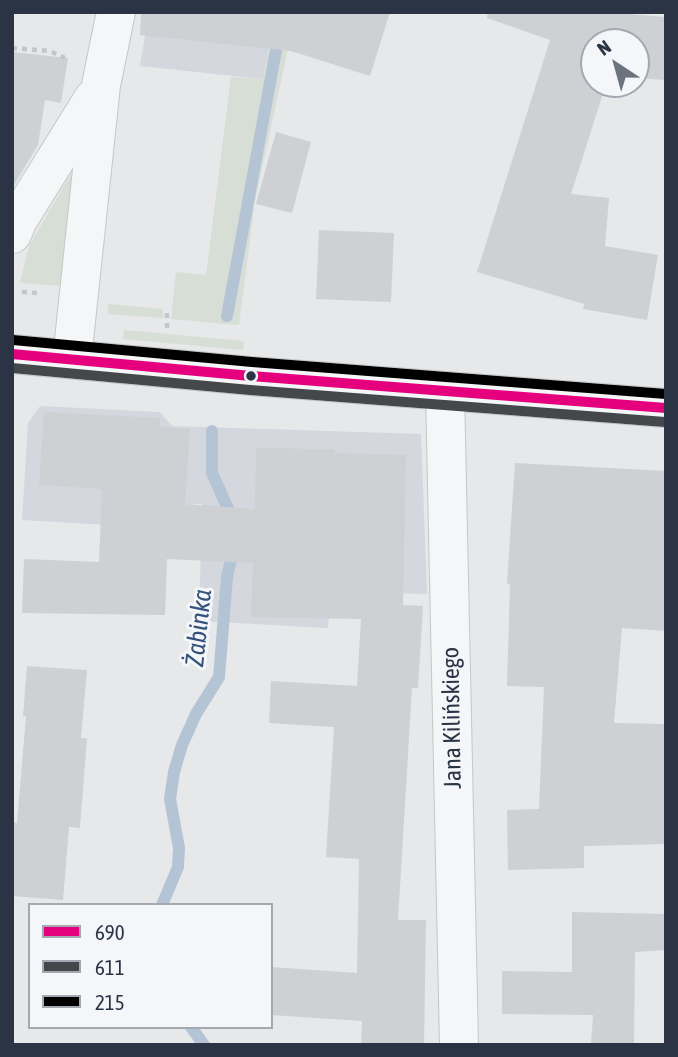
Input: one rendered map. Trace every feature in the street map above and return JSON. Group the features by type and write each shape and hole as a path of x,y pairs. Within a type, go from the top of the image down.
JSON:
{"street":[{"path":"72,359 101,85 116,12"},
{"path":"12,234 101,85"},
{"path":"12,354 666,408"},
{"name":"Jana Kilińskiego","path":"445,391 459,1045"}],"path":[{"path":"12,48 50,51"},
{"path":"167,309 167,328"}],"shaded area":[{"path":"149,12 276,12 263,79 140,66"},
{"path":"276,12 296,12 255,201 239,325 171,319 176,272 206,275 231,77 263,79"},
{"path":"77,167 62,286 20,283 29,246"},
{"path":"108,304 163,309 163,318 108,314"},
{"path":"124,330 244,341 243,350 123,339"},
{"path":"40,406 160,412 172,426 421,434 427,594 331,592 328,628 199,621 202,504 159,505 159,528 22,520 28,423"}],"building":[{"path":"141,12 390,12 370,76 291,51 140,35"},
{"path":"488,12 629,12 628,14 666,17 666,80 650,79 650,28 580,28 580,98 602,98 571,194 609,198 605,246 658,255 647,320 583,309 584,304 477,272 550,40 487,18"},
{"path":"12,52 68,58 61,103 45,100 38,145 14,185 12,185"},
{"path":"276,132 311,142 292,213 256,204"},
{"path":"319,230 394,233 391,302 316,299"},
{"path":"44,412 160,418 160,427 190,429 185,504 255,509 256,448 335,449 335,453 406,455 403,605 423,606 418,688 412,688 398,920 426,920 424,1045 361,1045 362,1021 273,1015 273,967 357,973 359,859 326,857 334,727 269,723 271,681 357,686 361,619 251,617 253,563 167,559 165,615 22,613 24,559 99,562 102,489 39,485"},
{"path":"515,463 666,471 666,631 622,628 614,723 666,724 666,844 584,846 584,868 508,870 507,810 539,809 544,687 507,686 510,584 507,584"},
{"path":"27,666 87,670 81,738 87,738 80,828 69,827 63,900 12,896 12,822 17,823 26,716 23,716"},
{"path":"572,912 666,914 666,950 635,952 634,1045 591,1045 593,1015 502,1014 502,971 572,972"}],"waterway":[{"name":"Żabinka","path":"227,316 279,34"},
{"name":"Żabinka","path":"212,431 212,473 234,522"},
{"name":"Żabinka","path":"163,903 178,867 179,848 170,799 174,772 196,714 219,677 227,577 234,547"},
{"name":"Żabinka","path":"192,1029 204,1045"}],"transit line":[{"name":"215","path":"13,340 252,362 666,394"},
{"name":"690","path":"12,354 251,376 666,408"},
{"name":"611","path":"12,368 250,390 665,422"}]}
